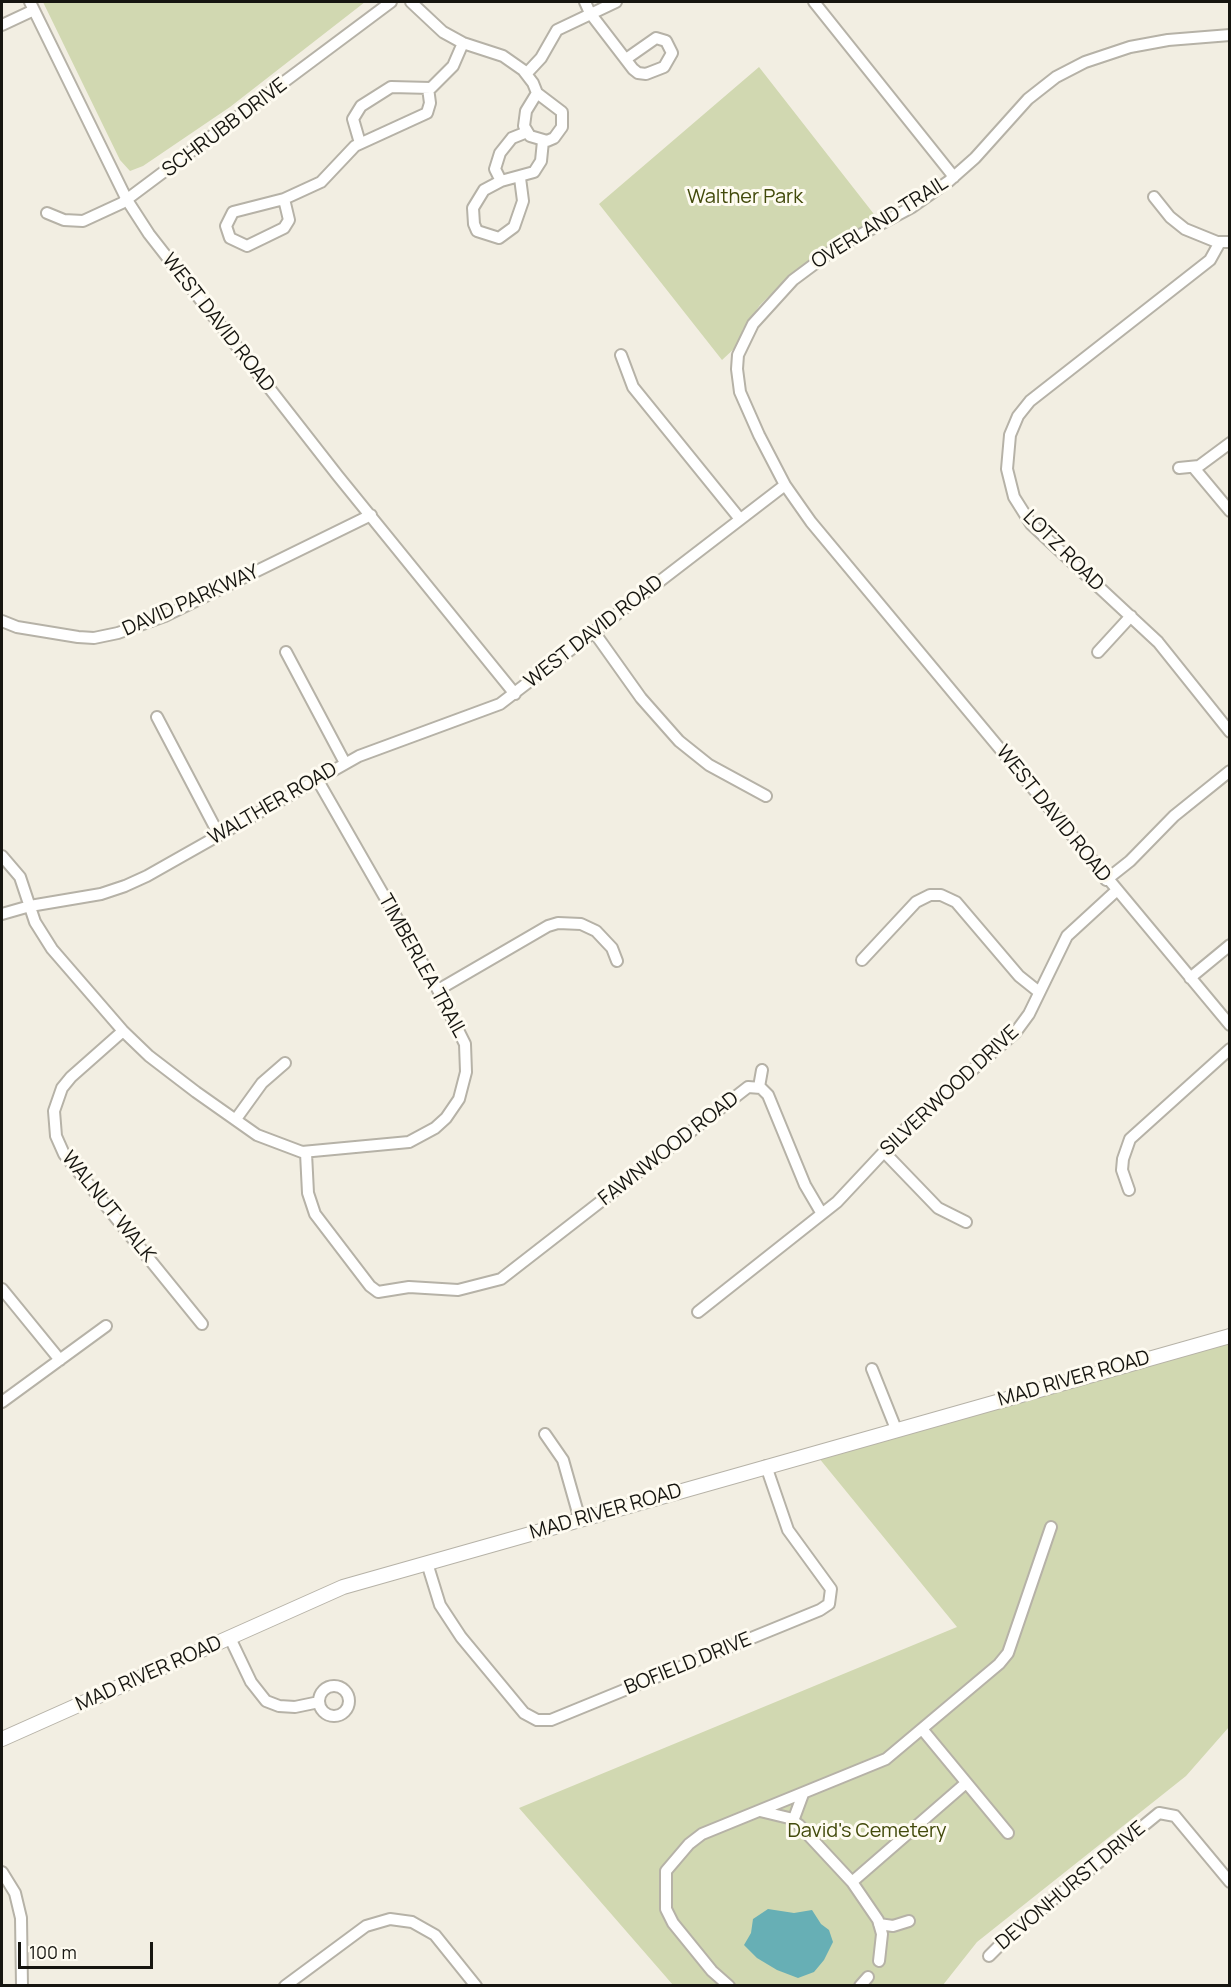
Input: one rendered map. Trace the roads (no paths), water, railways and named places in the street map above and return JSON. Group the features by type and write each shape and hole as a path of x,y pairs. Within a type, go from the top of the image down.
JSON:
{"street":[{"name":"SCHRUBB DRIVE","path":"47,213 64,220 83,221 127,200 391,2"},
{"path":"411,2 430,22 463,43 503,56 527,74 537,93 558,107 564,120 559,133 543,141 535,140 527,132 524,120 537,93"},
{"path":"585,2 590,13 626,59"},
{"path":"527,74 541,58 557,30 616,2"},
{"path":"814,2 954,177"},
{"name":"WEST DAVID ROAD","path":"2,25 32,6 127,200 149,234 515,694 786,484 827,543 1230,1025"},
{"name":"OVERLAND TRAIL","path":"786,484 740,392 738,355 745,338 767,306 805,270 836,248 930,195 954,177 1028,99 1069,70 1106,55 1150,43 1230,35"},
{"path":"360,143 353,119 357,110 391,87 428,88 448,71 463,43"},
{"path":"284,199 289,220 284,228 247,246 230,238 226,226 233,212 284,199 321,182 349,151 360,143 427,113 430,103 428,88"},
{"path":"501,181 495,168 500,153 512,138 527,132"},
{"path":"520,178 523,201 519,217 508,233 492,237 477,231 472,215 484,190 501,181 529,175 539,168 543,141"},
{"path":"1155,197 1170,217 1185,229 1225,242"},
{"name":"LOTZ ROAD","path":"1225,242 1210,260 1043,388 1022,411 1010,435 1007,469 1014,497 1024,515 1173,659 1230,732"},
{"path":"621,355 633,387 740,519"},
{"path":"1179,468 1194,468 1230,444"},
{"path":"1194,468 1230,511"},
{"name":"DAVID PARKWAY","path":"2,621 17,627 78,637 94,638 118,633 165,616 371,515"},
{"path":"1098,652 1131,616"},
{"path":"594,632 641,698 679,741 709,765 766,796"},
{"path":"286,652 345,763"},
{"name":"WALTHER ROAD","path":"2,914 125,886 345,763 378,747 487,710 515,694"},
{"path":"157,717 219,835"},
{"path":"1107,880 1130,861 1174,816 1230,771"},
{"name":"TIMBERLEA TRAIL","path":"2,856 20,876 39,931 52,949 123,1031 166,1071 271,1142 306,1153 403,1144 422,1137 446,1118 463,1088 467,1058 461,1030 317,779"},
{"name":"SILVERWOOD DRIVE","path":"698,1312 852,1188 924,1110 1015,1033 1029,1014 1060,948 1073,929 1116,891"},
{"path":"862,960 916,902 930,896 941,896 956,902 1027,985 1039,992"},
{"path":"438,990 548,926 558,923 581,924 596,931 612,948 617,961"},
{"path":"1190,978 1230,945"},
{"name":"WALNUT WALK","path":"123,1031 71,1077 62,1088 54,1111 56,1136 64,1154 202,1324"},
{"path":"1129,1190 1122,1170 1130,1139 1230,1049"},
{"path":"236,1119 262,1083 285,1063"},
{"path":"759,1087 762,1070"},
{"name":"FAWNWOOD ROAD","path":"306,1153 308,1193 315,1214 374,1290 385,1292 409,1287 458,1290 495,1282 512,1272 743,1090 759,1087 768,1095 806,1185 822,1214"},
{"path":"884,1152 938,1208 966,1222"},
{"path":"2,1288 60,1360"},
{"path":"2,1402 106,1326"},
{"name":"MAD RIVER ROAD","path":"2,1739 324,1594 766,1466 1230,1336"},
{"path":"872,1369 896,1429"},
{"path":"545,1434 563,1460 580,1520"},
{"name":"BOFIELD DRIVE","path":"428,1563 447,1617 524,1713 542,1720 564,1717 820,1610 831,1599 831,1589 788,1530 766,1466"},
{"path":"729,1986 712,1971 673,1923 664,1902 666,1871 689,1844 702,1834 886,1759 988,1674 1008,1653 1051,1527"},
{"path":"230,1638 251,1682 266,1701 279,1706 295,1707 319,1702"},
{"path":"922,1729 1008,1833"},
{"path":"852,1882 966,1783"},
{"path":"793,1821 803,1794"},
{"path":"760,1811 793,1821 852,1882 879,1924 882,1934 879,1961"},
{"name":"DEVONHURST DRIVE","path":"989,1956 1011,1934 1159,1813 1175,1816 1230,1882"},
{"path":"2,1872 15,1893 21,1918 19,1985"},
{"path":"285,1986 366,1926 390,1920 412,1922 435,1935 476,1986"},
{"path":"879,1924 893,1926 909,1921"}],"water":[{"path":"768,1909 794,1913 812,1910 821,1924 829,1930 833,1942 824,1960 814,1972 798,1978 777,1970 757,1958 744,1945 751,1933 753,1919"}],"park label":[{"name":"Walther Park","path":"745,197"},
{"name":"David's Cemetery","path":"867,1831"}]}
